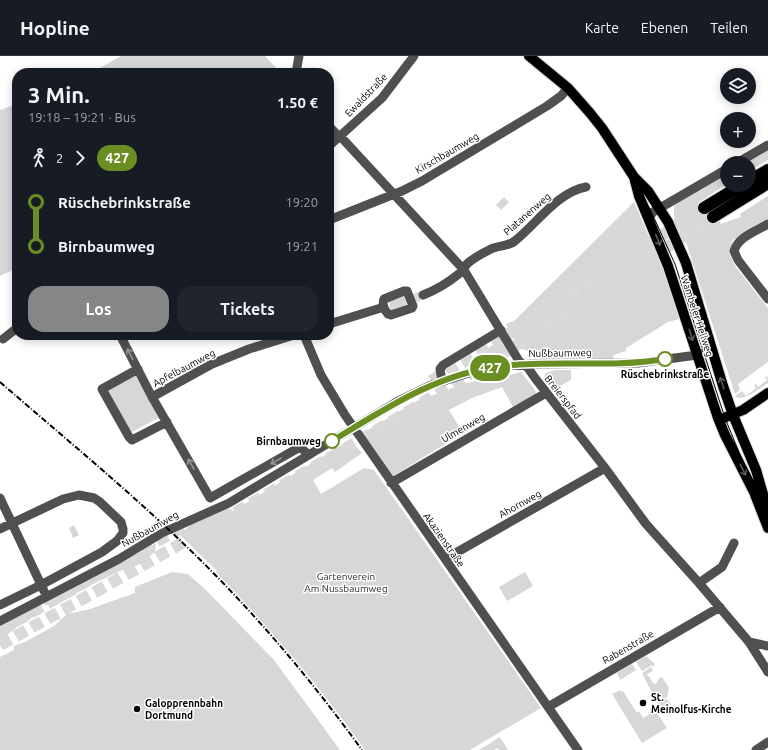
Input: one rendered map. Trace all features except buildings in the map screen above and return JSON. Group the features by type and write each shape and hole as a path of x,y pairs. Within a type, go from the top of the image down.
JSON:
{"highway":[{"path":"756,177 768,170"},
{"path":"768,183 713,217 768,191"},
{"path":"704,208 730,192"}],"main road":[{"name":"Wambeler Hellweg","path":"529,56 568,88 602,128 634,177 648,191 660,208 674,234 686,263 733,415 756,470 768,511"},
{"name":"Wambeler Hellweg","path":"634,177 639,196 670,272 719,420 754,492 768,528"},
{"path":"719,420 743,410 768,393"}],"street":[{"path":"297,68 299,56"},
{"name":"Ewaldstraße","path":"334,143 342,138 382,98 414,56"},
{"name":"Kirschbaumweg","path":"334,218 422,181 521,123 556,100 568,88"},
{"name":"Breierspfad","path":"334,131 464,270 519,361 528,368 606,468 646,524 749,642 768,672"},
{"path":"749,156 768,145"},
{"path":"649,218 660,208 720,173"},
{"name":"Platanenweg","path":"464,270 467,264 491,248 508,245 516,241 551,206 577,189 586,187"},
{"path":"768,224 741,240 735,247 735,255 768,299"},
{"path":"416,297 407,291 385,298 383,302 384,307 388,314 391,315 409,309 413,306 416,297 435,289 464,270"},
{"path":"334,322 384,307"},
{"path":"442,381 440,369 443,365 501,330"},
{"path":"3,339 12,332"},
{"path":"123,340 152,397 210,498 300,447 309,455"},
{"name":"Apfelbaumweg","path":"152,397 212,364 249,349 278,340"},
{"name":"Akazienstraße","path":"306,340 321,375 353,428 578,750"},
{"name":"Nußbaumweg","path":"0,621 119,559 167,531 229,503 408,395 442,381 490,368 523,364 638,363 697,355 712,351"},
{"path":"138,369 102,389 132,440 167,422"},
{"name":"Ulmenweg","path":"391,483 546,393"},
{"name":"Ahornweg","path":"444,559 606,468"},
{"name":"Nußbaumweg","path":"0,605 41,586 86,562 114,544 123,533 124,529 121,522 100,502 94,498 79,495 63,499 12,523"},
{"path":"0,498 47,597"},
{"path":"0,529 12,523"},
{"path":"699,583 722,567 734,543"},
{"name":"Rabenstraße","path":"548,707 720,607"},
{"path":"749,642 768,646"},
{"path":"756,750 768,742"}],"green space":[{"path":"121,56 265,56 276,68 100,68"},
{"path":"12,106 12,270 0,276 0,110"},
{"path":"768,148 768,160 756,167 756,156 754,156"},
{"path":"720,176 720,189 698,203 721,223 718,225 741,217 740,214 768,196 768,220 733,240 729,252 735,266 768,308 768,362 738,384 740,390 735,394 687,245 674,217 674,206"},
{"path":"504,197 509,202 501,210 496,205"},
{"path":"634,202 664,272 679,319 668,322 626,348 626,351 614,355 613,359 540,360 533,353 520,348 506,324 514,321"},
{"path":"404,296 407,306 391,311 388,300"},
{"path":"497,335 507,351 507,358 467,365 466,361 493,345 492,338"},
{"path":"554,370 571,370 571,380 553,390 544,377 546,373"},
{"path":"521,372 535,390 536,394 513,407 502,387 472,398 449,410 463,433 393,476 367,439 366,433 368,430 417,401 463,384 508,373 510,375"},
{"path":"134,373 158,418 130,433 105,390"},
{"path":"767,376 768,383 754,393 746,396 756,388 754,385 756,384 758,387 767,380 765,377"},
{"path":"742,391 746,396 738,398 735,396"},
{"name":"Gartenverein Am Nussbaumweg","path":"345,443 353,443 362,453 335,472 332,468 313,480 321,494 364,468 374,470 541,708 470,750 365,750 348,726 294,658 216,572 217,571 180,535 190,525 229,508 233,511"},
{"path":"74,525 79,535 73,538 69,528"},
{"path":"156,543 155,552 138,565 124,569 87,587 60,603 55,605 45,605 44,603"},
{"name":"Galopprennbahn Dortmund","path":"172,572 188,574 205,589 274,660 340,750 0,750 0,657 14,650 14,646 25,642 54,626 67,614 90,609 135,593 135,587"},
{"path":"525,572 533,586 507,601 499,587"},
{"path":"40,604 41,608 35,616 17,627 0,641 0,625"},
{"path":"646,656 655,664 653,667 652,665 642,671 636,662"},
{"path":"632,664 636,670 620,680 617,673"},
{"path":"651,667 653,671 647,674 654,684 662,677 669,688 667,698 654,696 649,687 642,673"},
{"path":"620,690 621,692 623,691 637,713 639,711 643,718 650,714 650,711 654,709 667,728 642,743 612,694"},
{"path":"655,699 667,699 671,704 661,710"},
{"path":"500,737 508,750 499,750 497,748 494,750 479,750"}],"tunnel":[{"path":"431,381 476,355 704,208"},
{"path":"0,645 242,509 422,403 540,330 713,217"},
{"path":"415,298 423,295"},
{"path":"0,630 184,526"}],"tram line":[{"path":"527,56 565,88 587,112 621,158 650,209 675,264 725,418 768,523"}],"railway":[{"path":"0,382 143,506 225,585 296,665 362,750"}],"bus line":[{"name":"427","path":"332,441 408,395 442,381 472,372 500,366 552,363 638,363 665,359"}],"place":[{"name":"Rüschebrinkstraße","path":"665,359"},
{"name":"Birnbaumweg","path":"332,441"},
{"name":"St. Meinolfus-Kirche","path":"643,703"},
{"name":"Galopprennbahn Dortmund","path":"137,709"}]}
